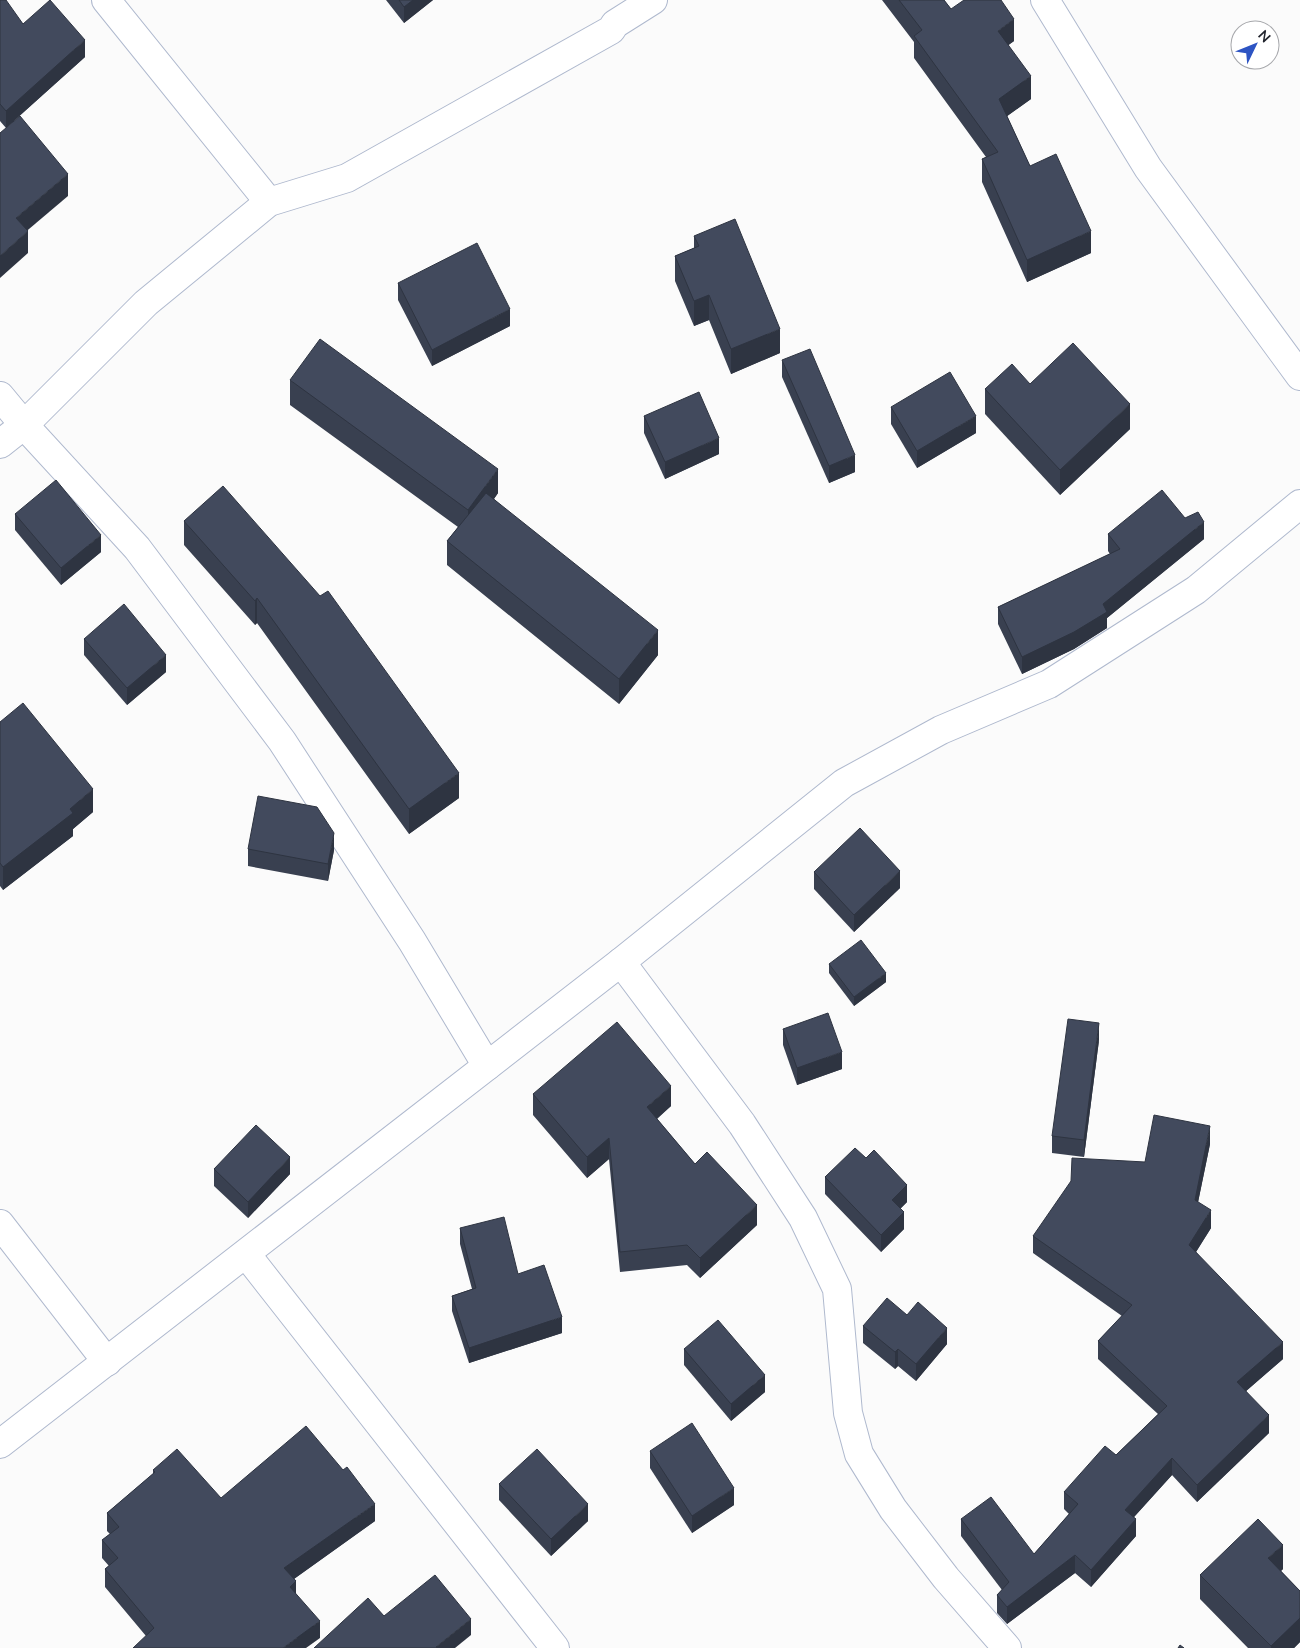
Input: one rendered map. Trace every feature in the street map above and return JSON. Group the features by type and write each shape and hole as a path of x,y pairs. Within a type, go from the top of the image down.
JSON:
{"street":[{"path":"106,0 270,202"},
{"path":"0,444 24,425 146,303 270,202 347,178 611,30 615,24 653,0"},
{"path":"1045,0 1148,168 1300,376"},
{"path":"0,396 24,425 137,548 282,741 412,941 487,1066"},
{"path":"0,1444 621,962 844,784 941,730 1049,684 1196,590 1300,504"},
{"path":"621,962 742,1124 803,1218 837,1289 848,1413 859,1454 893,1509 946,1578 1007,1648"},
{"path":"0,1224 107,1362"},
{"path":"246,1254 555,1648"}],"building":[{"path":"0,0 6,0 23,24 50,0 85,40 6,111 0,104"},
{"path":"399,0 413,0 404,7"},
{"path":"899,0 944,0 951,9 964,0 1001,0 1014,19 998,31 1031,76 999,99 1030,166 1056,154 1091,231 1027,260 982,159 998,152 914,36 922,30"},
{"path":"20,116 68,174 16,218 28,231 0,256 0,133"},
{"path":"735,219 780,329 731,349 709,295 694,301 675,256 699,246 694,236"},
{"path":"477,243 510,309 432,350 398,283"},
{"path":"320,339 498,469 468,510 290,380"},
{"path":"1073,343 1130,404 1060,470 985,389 1012,364 1030,384"},
{"path":"810,349 855,455 829,466 782,360"},
{"path":"950,372 976,416 917,451 891,407"},
{"path":"699,392 719,438 665,462 644,416"},
{"path":"56,480 101,535 61,568 15,514"},
{"path":"223,486 320,596 328,591 459,773 409,809 257,598 255,601 184,521"},
{"path":"1162,490 1185,518 1198,512 1204,522 1103,604 1107,612 1074,632 1022,657 998,607 1120,549 1108,534"},
{"path":"486,493 658,630 619,679 447,541"},
{"path":"124,604 166,655 127,688 84,639"},
{"path":"23,703 93,789 70,809 73,813 3,867 0,863 0,722"},
{"path":"258,796 317,807 334,833 328,864 248,849"},
{"path":"860,828 900,871 854,915 814,872"},
{"path":"861,940 886,973 854,997 829,964"},
{"path":"828,1013 842,1052 797,1068 783,1029"},
{"path":"1068,1019 1099,1023 1084,1140 1052,1136"},
{"path":"617,1022 671,1086 647,1107 695,1164 707,1152 757,1205 700,1258 687,1245 620,1252 609,1138 587,1157 533,1094"},
{"path":"1154,1115 1210,1126 1195,1200 1211,1210 1189,1245 1283,1342 1237,1382 1269,1415 1197,1485 1172,1458 1125,1510 1136,1519 1091,1570 1075,1555 1007,1607 997,1595 1009,1582 961,1519 991,1497 1034,1554 1078,1504 1064,1492 1105,1446 1116,1455 1167,1406 1098,1341 1132,1305 1033,1236 1071,1181 1072,1158 1145,1162"},
{"path":"256,1125 290,1157 248,1202 214,1169"},
{"path":"855,1148 866,1158 874,1150 907,1185 892,1200 904,1212 881,1235 825,1177"},
{"path":"504,1217 518,1274 544,1265 562,1317 469,1348 452,1296 476,1288 460,1228"},
{"path":"887,1298 907,1315 918,1302 947,1328 916,1364 898,1349 895,1352 863,1326"},
{"path":"718,1320 765,1375 731,1404 684,1349"},
{"path":"692,1423 734,1488 692,1516 650,1451"},
{"path":"306,1426 343,1470 347,1467 375,1504 284,1568 296,1581 290,1587 320,1621 283,1648 133,1648 154,1628 105,1569 118,1558 102,1540 119,1527 107,1513 155,1472 153,1470 177,1449 221,1498"},
{"path":"537,1449 588,1504 551,1539 499,1484"},
{"path":"1258,1519 1283,1545 1268,1558 1300,1591 1300,1618 1271,1646 1200,1575"},
{"path":"435,1575 471,1619 436,1647 438,1648 314,1648 368,1598 384,1616"}]}
